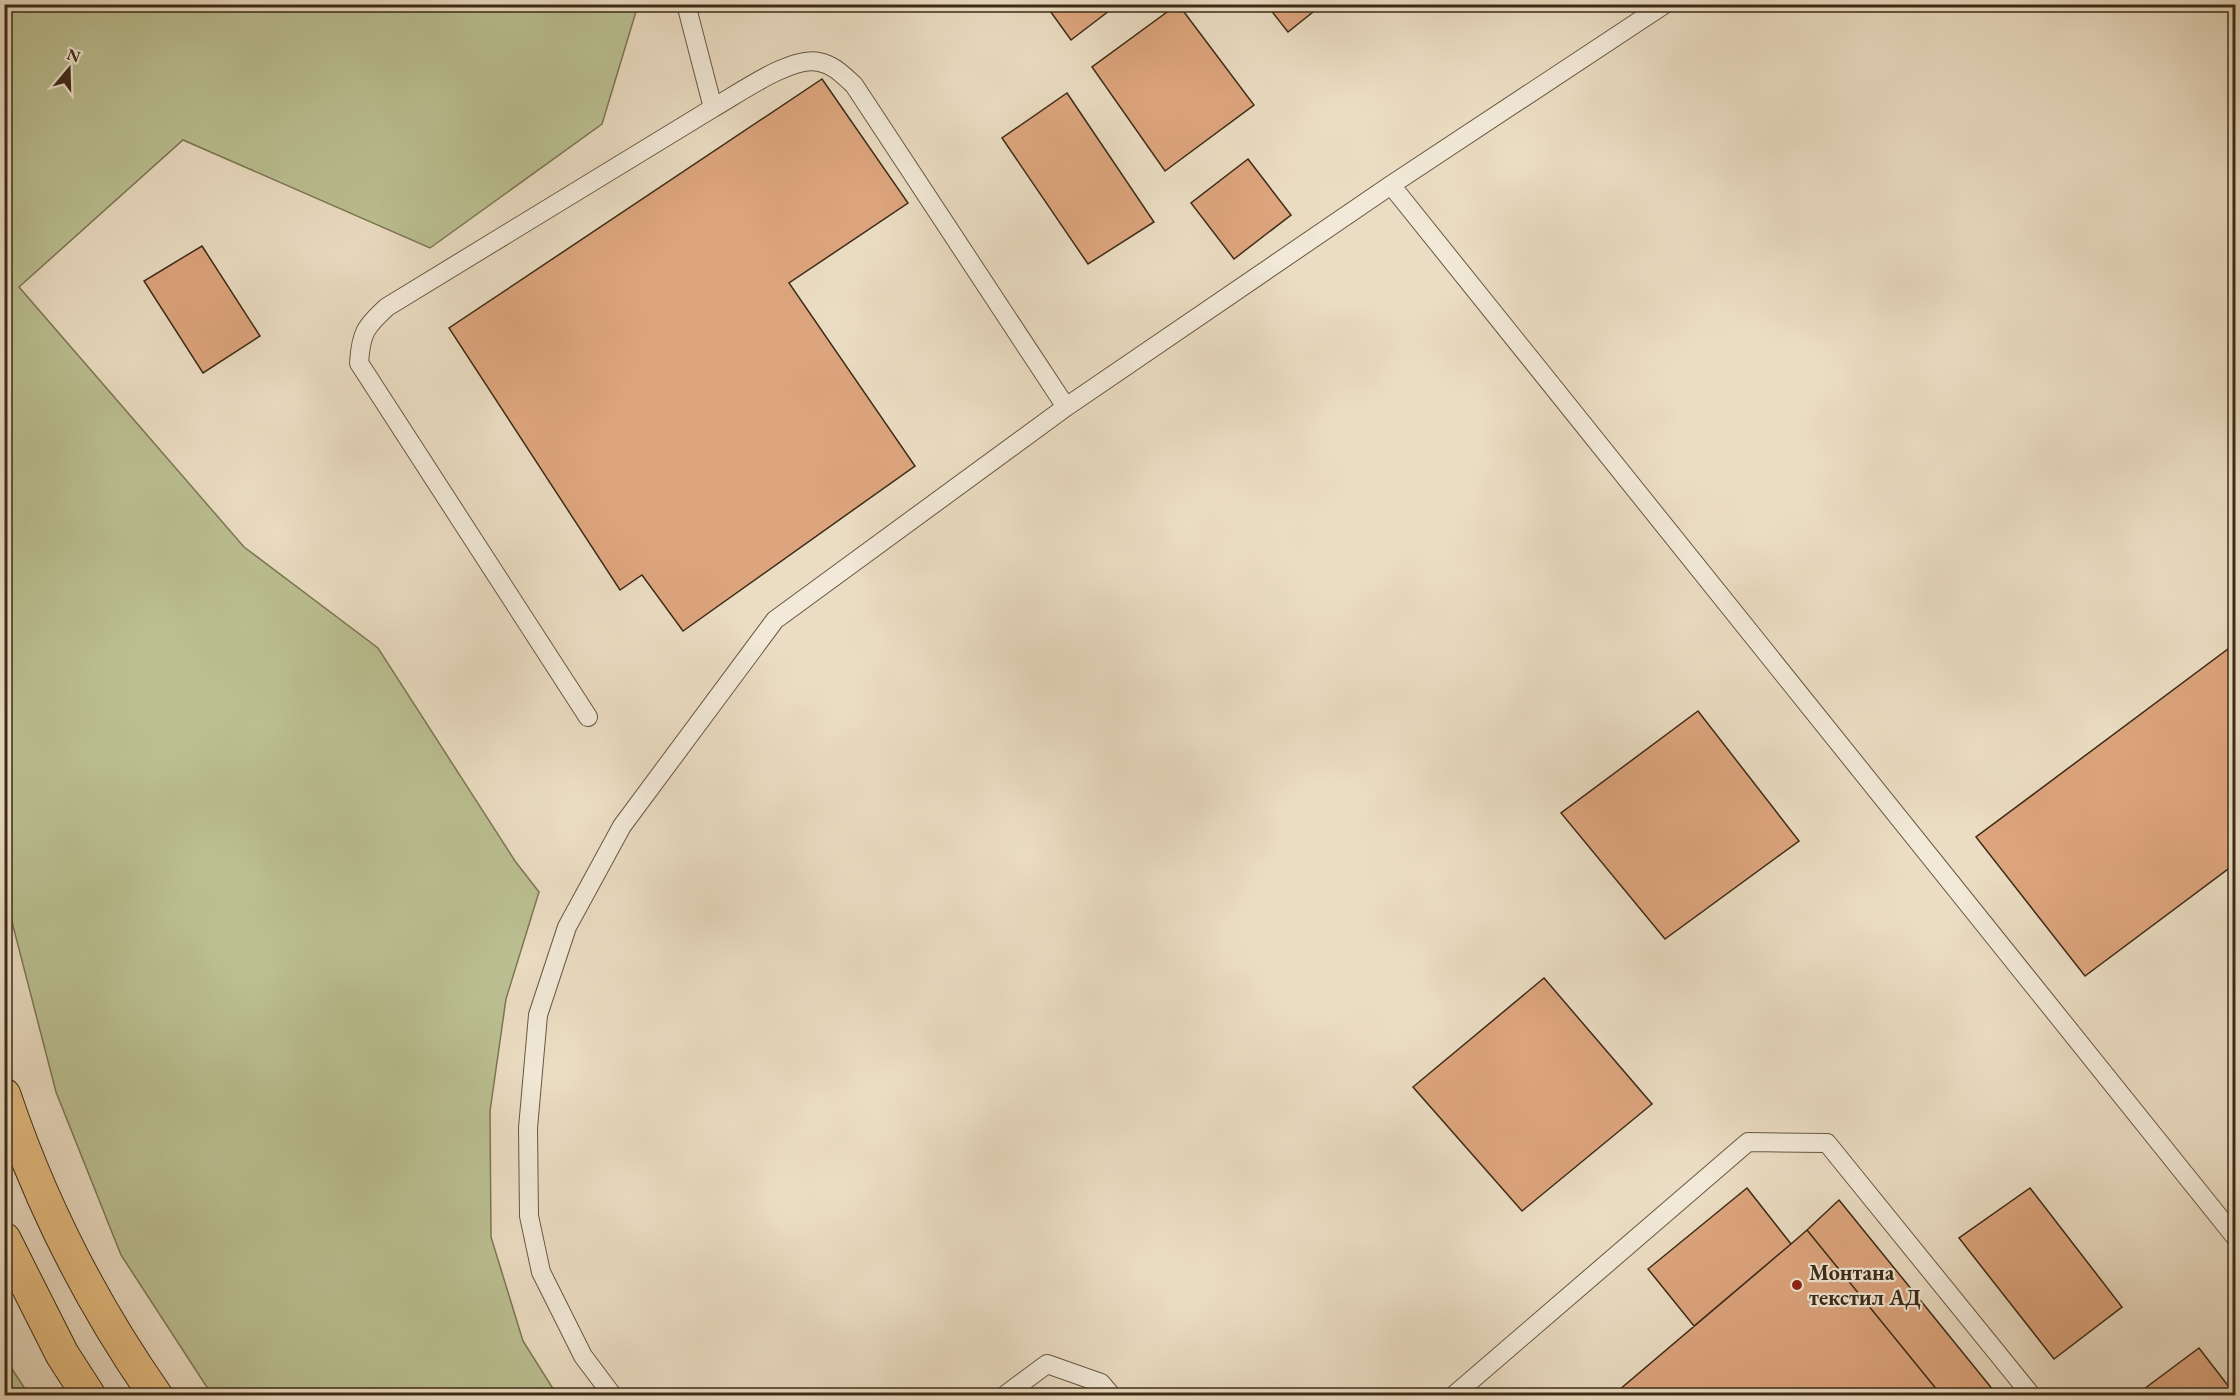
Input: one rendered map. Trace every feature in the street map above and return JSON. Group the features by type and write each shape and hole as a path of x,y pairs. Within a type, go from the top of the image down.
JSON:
{"highway":[{"path":"4,1095 46,1205 87,1287 130,1359 156,1395"},
{"path":"4,1239 62,1354 89,1395"}],"lane":[{"path":"686,4 713,108"},
{"path":"613,1395 583,1356 541,1272 529,1216 528,1128 538,1015 567,927 622,826 776,621 1066,407 1391,185 1665,4"},
{"path":"588,717 359,363 361,339 368,325 387,308 713,108 794,63 818,61 837,69 854,85 1066,407"},
{"path":"1391,185 2235,1239"},
{"path":"1453,1395 1748,1142 1827,1143 2032,1395"},
{"path":"1004,1395 1047,1364 1101,1383 1112,1395"}],"green space":[{"path":"4,5 638,5 602,124 430,248 183,140 19,287 244,547 378,648 515,861 539,892 506,999 490,1111 491,1237 523,1341 557,1395 212,1395 121,1255 56,1092 5,895"},
{"path":"5,1358 29,1395 5,1395"}],"building":[{"path":"1045,4 1118,4 1071,40"},
{"path":"1178,4 1254,105 1165,171 1092,67"},
{"path":"1266,4 1323,4 1288,32"},
{"path":"822,79 908,203 789,283 915,466 683,631 642,575 620,590 449,328"},
{"path":"1067,93 1154,222 1088,264 1002,138"},
{"path":"1248,159 1291,215 1234,259 1191,203"},
{"path":"202,246 260,336 203,373 144,281"},
{"path":"2236,643 2236,863 2085,976 1976,837"},
{"path":"1698,711 1799,841 1665,939 1561,813"},
{"path":"1544,978 1652,1104 1522,1211 1413,1087"},
{"path":"1747,1188 1791,1244 1694,1326 1648,1269"},
{"path":"2030,1188 2122,1307 2054,1359 1959,1238"},
{"path":"1839,1200 1998,1396 1942,1396 1807,1230"},
{"name":"Монтана текстил АД","path":"1807,1230 1942,1396 1612,1396 1791,1244"},
{"path":"2199,1348 2236,1396 2136,1395"}],"place":[{"name":"Монтана текстил АД","path":"1797,1285"}]}
